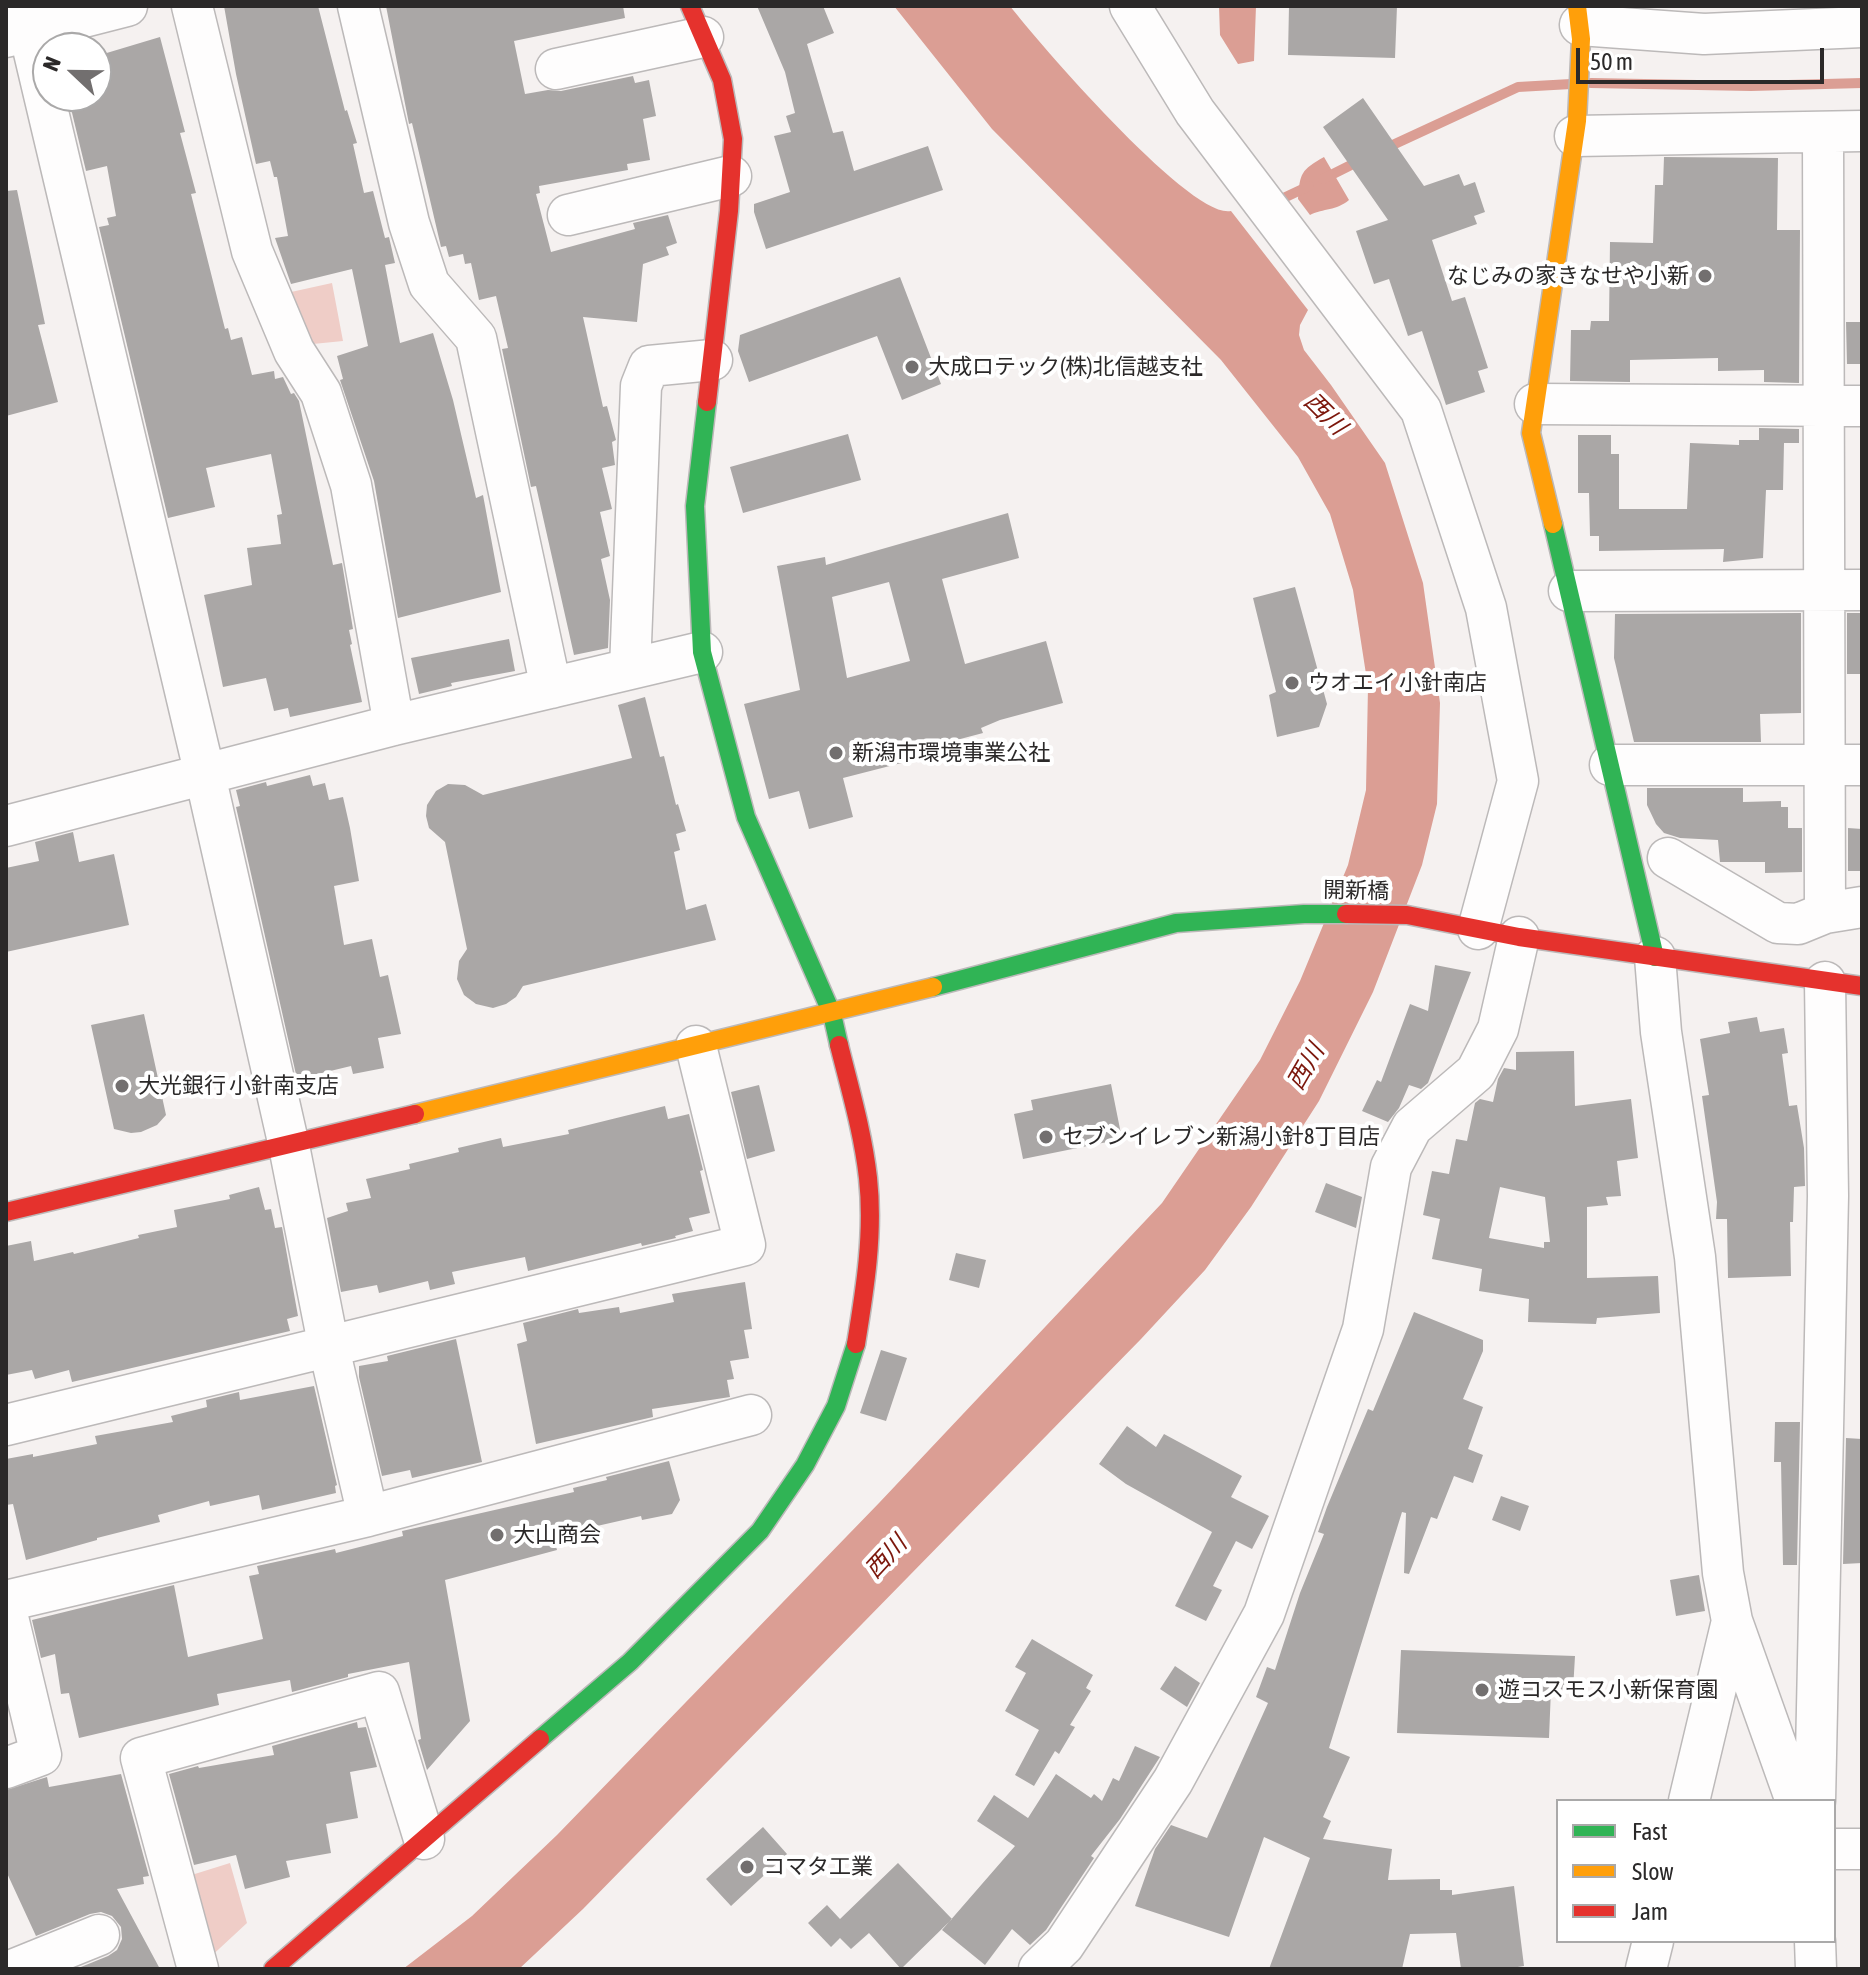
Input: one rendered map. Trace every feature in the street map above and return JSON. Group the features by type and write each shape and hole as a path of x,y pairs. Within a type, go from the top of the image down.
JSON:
{"street":[{"path":"127,6 20,25 205,775 368,1516"},
{"path":"192,6 252,251 294,351 321,393 351,485 394,725"},
{"path":"358,6 409,223 429,284 476,338 551,688"},
{"path":"1130,6 1195,112 1421,410 1486,608 1518,781 1478,929"},
{"path":"273,1969 630,1662 760,1531 805,1465 836,1406 856,1345 865,1292 870,1232 868,1179 832,1014 746,817 702,652 695,506 733,139 722,80 697,22 556,69"},
{"path":"1795,1799 1732,1621 1723,1573 1695,1257 1661,1032 1655,957 1531,433 1576,129 1579,23 1704,34 1862,27"},
{"path":"1576,129 1862,131"},
{"path":"1668,858 1778,923 1798,924 1844,910 1843,406 1823,132"},
{"path":"568,215 731,176"},
{"path":"630,669 641,386 649,366 712,360"},
{"path":"1535,404 1843,406"},
{"path":"1569,591 1843,590"},
{"path":"7,823 394,725 702,652"},
{"path":"1610,765 1843,765"},
{"name":"開新橋","path":"6,1212 832,1014 1176,923 1304,914 1407,915 1519,937 1844,984"},
{"path":"1039,1969 1064,1945 1173,1781 1264,1614 1363,1329 1391,1167 1412,1127 1476,1072 1498,1029 1519,937"},
{"path":"1815,1799 1845,1196 1844,984"},
{"path":"6,1425 745,1245 696,1046"},
{"path":"6,1601 368,1516 751,1415"},
{"path":"6,1609 41,1755 6,1768"},
{"path":"1689,1799 1732,1621"},
{"path":"198,1969 141,1758 379,1692 424,1839"},
{"path":"1836,1849 1862,1849"},
{"path":"6,1961 12,1969 99,1935"},
{"path":"1646,1969 1652,1943"},
{"path":"1815,1943 1816,1969"}],"shaded area":[{"path":"332,283 343,341 313,344 282,294"},
{"path":"230,1863 247,1923 206,1961 182,1878"}],"water":[{"name":"西川","path":"894,6 1010,6 1082,89 1151,160 1211,206 1231,211 1308,310 1300,325 1299,335 1304,350 1385,463 1423,583 1440,703 1437,804 1422,865 1373,992 1319,1101 1251,1207 1205,1270 583,1909 519,1969 403,1969 472,1916 557,1835 879,1503 1162,1203 1260,1060 1300,981 1348,865 1366,790 1368,687 1353,590 1330,514 1298,457 1221,360 992,129"},
{"path":"1219,6 1256,6 1254,61 1238,64 1220,35"},
{"path":"1324,157 1349,200 1310,215 1298,199 1300,183 1306,169"}],"building":[{"path":"224,6 318,6 345,111 357,143 353,144 364,193 373,191 385,238 389,237 395,263 385,265 400,343 433,333 453,400 476,498 483,495 501,592 398,618 374,481 340,380 343,379 337,356 368,346 352,269 291,284 275,238 288,236 277,177 274,177 270,161 256,164"},
{"path":"386,6 623,6 625,18 514,41 525,94 561,91 633,76 635,83 649,80 656,116 643,119 650,160 627,164 628,170 539,186 540,193 536,194 551,252 635,229 633,223 668,215 677,243 666,247 669,255 643,264 637,322 583,317 603,407 607,406 616,440 612,442 615,465 602,468 612,509 600,512 610,556 601,559 610,600 608,648 574,655 536,486 531,487 502,349 508,348 496,296 479,300 471,263 465,264 463,254 449,257 446,246 441,247 412,123 409,124"},
{"path":"757,6 823,6 834,33 807,44 833,133 843,131 854,171 928,146 943,190 766,249 754,204 790,192 774,136 791,132 786,116 795,113 785,72"},
{"path":"1289,6 1397,6 1395,58 1288,55"},
{"path":"160,37 185,132 180,133 196,193 191,194 225,329 228,328 231,340 242,337 252,375 274,371 275,379 283,377 291,394 294,393 299,401 333,565 342,563 353,629 349,630 350,645 362,702 290,717 288,708 274,711 266,678 223,687 204,595 252,585 247,548 281,544 277,515 282,514 271,454 206,468 215,507 168,518 99,227 109,225 107,218 116,216 107,166 86,171 72,112 112,112 112,51"},
{"path":"1363,98 1424,186 1459,174 1464,186 1475,182 1485,212 1474,216 1477,224 1432,240 1452,301 1465,297 1488,368 1478,371 1485,392 1446,405 1422,331 1408,336 1389,279 1374,284 1356,231 1388,220 1323,127"},
{"path":"1664,157 1778,158 1777,230 1800,230 1799,383 1764,382 1764,370 1718,371 1718,358 1630,360 1630,382 1570,381 1571,330 1590,330 1591,321 1609,321 1610,242 1653,243 1655,185 1663,185"},
{"path":"17,190 45,324 38,325 58,402 6,416 6,191"},
{"path":"900,277 941,384 902,400 877,336 749,382 738,351 740,335"},
{"path":"1846,322 1862,322 1862,364 1847,364"},
{"path":"1759,428 1799,429 1799,443 1784,443 1783,490 1766,490 1763,558 1723,562 1724,549 1599,551 1599,536 1590,536 1589,493 1578,493 1578,435 1611,435 1611,454 1619,454 1619,509 1687,509 1690,443 1739,445 1739,440 1759,440"},
{"path":"848,434 861,480 743,513 730,467"},
{"path":"1008,513 1019,558 942,579 965,664 1046,641 1063,703 1000,720 981,728 983,733 915,751 917,759 843,778 853,817 809,829 799,791 769,799 744,704 800,690 777,566 825,557 826,565","holes":["889,582 910,661 847,678 832,597"]},
{"path":"1295,587 1327,704 1319,727 1277,737 1269,695 1276,692 1253,598"},
{"path":"1801,613 1801,713 1760,714 1761,742 1634,742 1614,658 1615,614"},
{"path":"1847,613 1862,613 1862,674 1847,674"},
{"path":"509,639 515,671 451,683 452,686 419,694 411,658"},
{"path":"645,697 660,757 664,756 686,831 676,834 680,850 674,852 686,910 706,904 716,940 523,986 516,997 493,1008 476,1004 464,995 457,979 459,961 467,949 445,842 429,828 427,805 436,791 448,784 465,785 483,795 632,758 618,705"},
{"path":"310,775 313,786 325,783 329,800 343,797 350,828 359,881 334,886 344,945 372,939 380,977 388,975 401,1034 378,1038 384,1068 353,1074 351,1066 297,1079 236,807 240,806 236,790"},
{"path":"1647,788 1743,788 1743,802 1781,801 1781,807 1788,807 1788,828 1802,828 1802,872 1765,873 1765,862 1720,862 1718,840 1680,838 1664,833 1647,805"},
{"path":"1848,828 1862,829 1862,871 1848,871"},
{"path":"73,832 79,862 114,854 129,925 6,952 6,868 39,861 35,842"},
{"path":"1435,965 1471,972 1428,1083 1421,1089 1409,1085 1399,1108 1388,1122 1362,1111 1377,1080 1381,1082 1410,1004 1428,1011"},
{"path":"144,1014 166,1115 157,1125 131,1133 114,1129 91,1025"},
{"path":"1757,1017 1760,1032 1784,1028 1788,1053 1782,1054 1789,1106 1797,1105 1804,1148 1805,1186 1794,1187 1793,1222 1790,1222 1791,1276 1728,1278 1727,1219 1716,1219 1717,1202 1702,1096 1709,1095 1700,1039 1730,1033 1728,1022"},
{"path":"1574,1051 1575,1106 1631,1099 1638,1158 1617,1161 1621,1196 1606,1197 1608,1205 1587,1207 1587,1278 1658,1276 1660,1313 1597,1318 1596,1324 1528,1322 1529,1299 1479,1291 1482,1269 1432,1259 1440,1219 1423,1215 1432,1171 1449,1174 1456,1139 1467,1141 1475,1103 1480,1099 1493,1102 1504,1068 1516,1070 1516,1052","holes":["1500,1187 1545,1197 1550,1242 1544,1242 1544,1248 1489,1238"]},
{"path":"1111,1084 1122,1139 1023,1159 1014,1114 1033,1110 1031,1100"},
{"path":"759,1085 775,1151 747,1159 731,1092"},
{"path":"665,1106 668,1119 689,1114 703,1170 700,1171 710,1213 689,1218 693,1231 676,1238 642,1246 641,1243 528,1271 525,1257 452,1272 455,1284 430,1290 428,1281 379,1293 377,1285 341,1292 327,1218 348,1211 346,1203 371,1198 366,1179 410,1169 409,1164 459,1152 458,1148 501,1138 503,1147 569,1134 568,1130"},
{"path":"1326,1183 1362,1197 1356,1228 1315,1212"},
{"path":"259,1187 265,1210 271,1209 275,1228 282,1227 298,1316 287,1319 290,1331 72,1382 69,1370 35,1379 32,1370 6,1375 6,1246 31,1241 34,1261 74,1254 177,1227 174,1210 230,1199 229,1195"},
{"path":"956,1253 986,1260 979,1288 949,1280"},
{"path":"745,1282 752,1329 744,1330 749,1358 730,1361 734,1379 727,1380 730,1397 652,1409 653,1417 536,1444 517,1344 527,1341 523,1323 578,1309 579,1313 619,1307 620,1313 674,1302 672,1294"},
{"path":"1414,1312 1483,1340 1483,1351 1463,1399 1483,1407 1468,1449 1483,1455 1473,1483 1454,1476 1437,1519 1431,1517 1409,1574 1404,1573 1406,1513 1402,1512 1329,1748 1350,1757 1323,1817 1331,1821 1323,1839 1392,1849 1388,1880 1440,1879 1440,1890 1452,1890 1452,1895 1514,1886 1524,1966 1461,1969 1456,1933 1410,1934 1402,1969 1269,1969 1310,1858 1264,1837 1229,1937 1135,1906 1155,1849 1171,1825 1207,1838 1268,1703 1256,1697 1267,1667 1275,1670 1300,1593 1324,1534 1318,1532 1327,1507 1368,1409 1373,1411"},
{"path":"456,1339 482,1462 412,1478 410,1470 382,1476 359,1366 388,1361 387,1356"},
{"path":"881,1350 907,1358 886,1421 860,1413"},
{"path":"314,1386 337,1485 336,1493 262,1510 259,1495 210,1506 209,1501 158,1515 160,1522 26,1560 13,1504 6,1505 6,1459 33,1454 33,1457 97,1444 95,1436 173,1422 171,1416 207,1407 206,1400 239,1392 240,1400"},
{"path":"1775,1422 1800,1422 1797,1565 1783,1565 1781,1462 1774,1462"},
{"path":"1127,1426 1156,1447 1164,1434 1242,1476 1231,1497 1269,1516 1252,1549 1236,1541 1213,1586 1222,1590 1206,1621 1175,1606 1212,1532 1126,1484 1099,1464"},
{"path":"1846,1438 1862,1439 1862,1563 1843,1564"},
{"path":"669,1461 680,1500 672,1514 642,1520 641,1516 553,1536 557,1550 445,1580 470,1721 427,1770 418,1740 421,1739 409,1662 348,1674 348,1677 292,1692 290,1680 217,1694 219,1705 79,1738 69,1693 61,1694 55,1654 41,1658 32,1620 174,1585 188,1657 263,1639 249,1576 259,1574 257,1566 335,1549 336,1553 403,1536 402,1531 574,1492 573,1488 607,1480 606,1477"},
{"path":"1501,1496 1529,1506 1520,1531 1492,1520"},
{"path":"1699,1575 1705,1611 1676,1616 1670,1580"},
{"path":"1032,1639 1093,1675 1086,1688 1091,1691 1070,1725 1075,1727 1059,1754 1055,1751 1034,1786 1015,1775 1039,1730 1005,1711 1026,1673 1015,1667"},
{"path":"1401,1650 1575,1656 1573,1690 1551,1689 1549,1738 1397,1733"},
{"path":"1175,1666 1200,1683 1187,1707 1160,1689"},
{"path":"357,1722 358,1728 366,1727 377,1767 350,1772 358,1818 326,1824 331,1853 286,1861 290,1877 245,1889 236,1855 194,1865 169,1774 198,1766 274,1755 272,1746"},
{"path":"1135,1746 1160,1757 1120,1819 1091,1856 1094,1858 1046,1930 1030,1945 1012,1929 985,1965 942,1930 1015,1846 977,1821 994,1795 1028,1818 1056,1774 1091,1798 1094,1794 1102,1801 1113,1778 1119,1781"},
{"path":"121,1774 149,1876 143,1877 144,1884 117,1889 160,1969 76,1969 117,1950 122,1939 121,1927 112,1916 101,1912 36,1936 6,1871 6,1790 47,1777 49,1787"},
{"name":"コマタ工業","path":"763,1827 787,1854 731,1906 706,1879"},
{"path":"898,1863 952,1919 901,1969 869,1933 851,1949 840,1938 831,1947 808,1923 827,1905 840,1919"}],"waterway":[{"path":"1591,83 1751,86 1862,83"},
{"path":"1384,149 1518,87 1571,84"},
{"path":"1323,179 1359,161"},
{"path":"1273,203 1309,186"}],"traffic: fast":[{"path":"707,402 695,506 702,652 746,817 832,1014 839,1045"},
{"path":"1553,524 1655,957"},
{"path":"933,987 1176,923 1346,914"},
{"path":"540,1739 630,1662 760,1531 805,1465 836,1406 856,1344"}],"traffic: slow":[{"path":"1553,524 1531,433 1577,121 1581,39 1577,6"},
{"path":"415,1114 933,987"}],"traffic: jam":[{"path":"690,6 722,80 733,139 729,211 707,402"},
{"path":"1346,914 1407,915 1519,937 1862,986"},
{"path":"839,1045 863,1144 870,1199 868,1261 856,1344"},
{"path":"6,1212 415,1114"},
{"path":"273,1969 540,1739"}],"place":[{"name":"なじみの家きなせや小新","path":"1705,276"},
{"name":"大成ロテック(株)北信越支社","path":"912,367"},
{"name":"ウオエイ 小針南店","path":"1292,683"},
{"name":"新潟市環境事業公社","path":"836,753"},
{"name":"大光銀行 小針南支店","path":"122,1086"},
{"name":"セブンイレブン新潟小針8丁目店","path":"1046,1137"},
{"name":"大山商会","path":"497,1535"},
{"name":"遊コスモス小新保育園","path":"1482,1690"},
{"name":"コマタ工業","path":"747,1867"}]}
